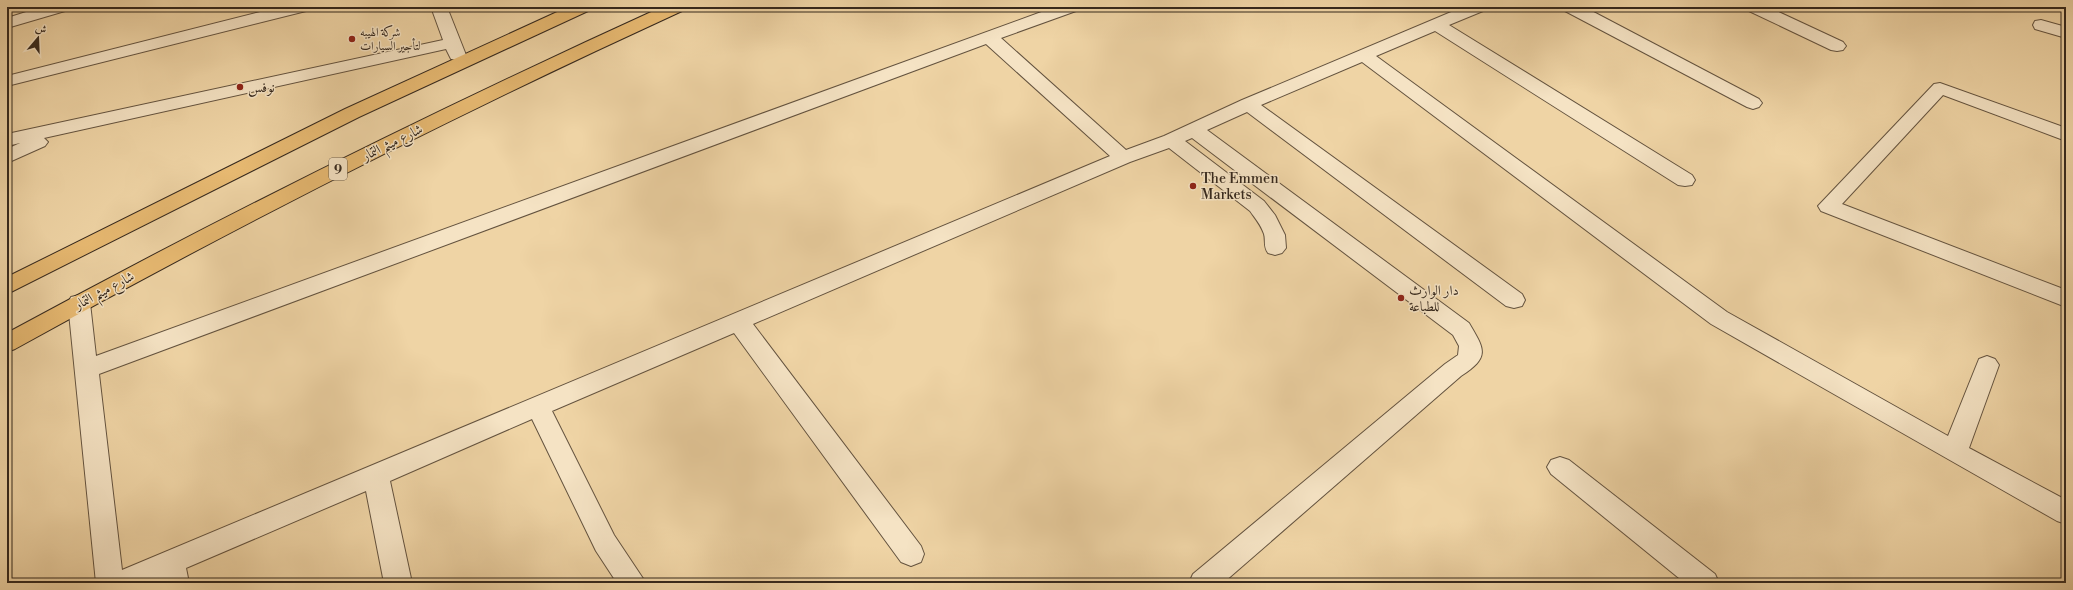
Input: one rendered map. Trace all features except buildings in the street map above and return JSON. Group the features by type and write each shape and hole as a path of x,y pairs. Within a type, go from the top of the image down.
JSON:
{"highway":[{"path":"7,286 223,177 460,62 582,7"},
{"name":"شارع ميثم التمار","path":"7,342 78,303 316,180 430,123 676,7"}],"street":[{"path":"7,23 59,7"},
{"path":"7,81 300,7"},
{"path":"439,7 460,62"},
{"path":"86,369 1070,7"},
{"path":"122,583 174,572 376,475 1123,158 1171,140 1248,104 1477,7"},
{"path":"1571,7 1753,104"},
{"path":"1755,7 1837,46"},
{"path":"1436,24 1685,180"},
{"path":"2041,25 2066,33"},
{"path":"989,37 1123,158"},
{"path":"7,140 452,43"},
{"path":"1363,55 1719,318 1955,452 2066,513"},
{"path":"2066,135 1940,88 1828,206 2066,299"},
{"path":"1248,104 1514,300"},
{"path":"7,157 72,126"},
{"path":"1194,130 1461,329 1471,346 1469,359 1453,370 1203,583"},
{"path":"1171,140 1256,206 1268,220 1275,236 1275,248"},
{"path":"78,303 110,583"},
{"path":"738,321 911,554"},
{"path":"1955,452 1987,365"},
{"path":"538,406 605,543 632,583"},
{"path":"1560,467 1705,583"},
{"path":"376,475 398,583"}],"place":[{"name":"شركة الهيبه لتأجير السيارات","path":"352,39"},
{"name":"نوفس","path":"240,87"},
{"name":"The Emmen Markets","path":"1193,186"},
{"name":"دار الوارث للطباعة","path":"1401,298"}]}
